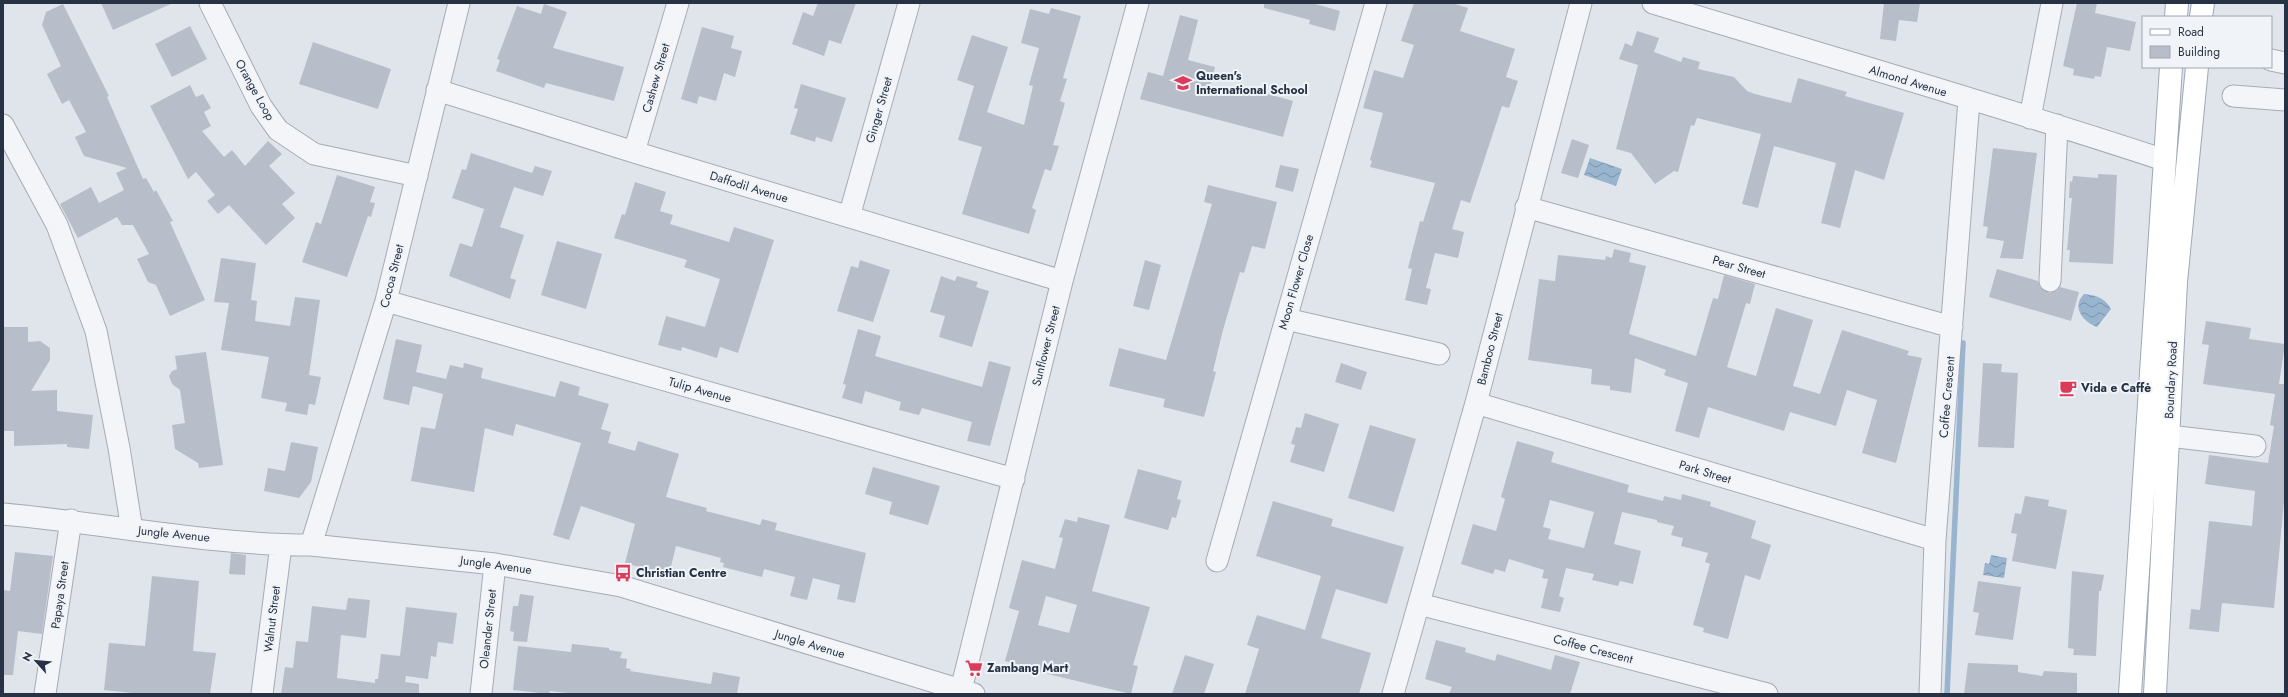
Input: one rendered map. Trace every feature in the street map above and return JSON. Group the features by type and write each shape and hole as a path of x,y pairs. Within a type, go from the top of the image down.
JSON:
{"main road":[{"path":"2176,16 2177,3"},
{"path":"2201,16 2203,3"},
{"name":"Boundary Road","path":"2130,694 2171,68"},
{"name":"Boundary Road","path":"2155,694 2176,282 2197,68"}],"street":[{"name":"Orange Loop","path":"210,3 261,106 278,130 314,154 417,176"},
{"name":"Cocoa Street","path":"311,545 386,300 437,90 460,3"},
{"name":"Cashew Street","path":"634,152 678,3"},
{"name":"Ginger Street","path":"849,217 909,3"},
{"name":"Sunflower Street","path":"967,692 1014,478 1062,281 1138,3"},
{"name":"Moon Flower Close","path":"1217,561 1376,3"},
{"name":"Bamboo Street","path":"1393,694 1476,403 1526,207 1581,3"},
{"name":"Almond Avenue","path":"1653,3 1969,100 2057,125 2164,160"},
{"path":"2030,118 2052,3"},
{"path":"2272,60 2285,63"},
{"name":"Daffodil Avenue","path":"437,90 634,152 1062,281"},
{"path":"2233,96 2285,100"},
{"name":"Coffee Crescent","path":"1930,694 1935,540 1969,100"},
{"path":"3,125 58,225 96,331 119,448 132,530"},
{"path":"2050,281 2057,125"},
{"name":"Pear Street","path":"1526,207 1952,327"},
{"name":"Tulip Avenue","path":"386,300 1014,478"},
{"path":"1286,319 1439,354"},
{"name":"Park Street","path":"1476,403 1935,540"},
{"path":"2168,436 2255,446"},
{"name":"Jungle Avenue","path":"3,514 71,520 132,530 281,545 311,545 495,564 621,586 967,692"},
{"name":"Papaya Street","path":"45,694 71,520"},
{"name":"Walnut Street","path":"262,694 281,545"},
{"name":"Oleander Street","path":"481,694 495,564"},
{"name":"Coffee Crescent","path":"1419,604 1767,694"}],"water":[{"path":"1590,158 1622,169 1616,186 1584,175"},
{"path":"2084,294 2100,298 2109,305 2111,309 2097,327 2087,322 2080,314 2080,299"},
{"path":"1991,555 2007,558 2004,578 1983,575 1985,563 1989,564"}],"building":[{"path":"101,3 173,3 113,30"},
{"path":"818,3 856,3 841,44 829,40 824,56 792,44 803,12 813,16"},
{"path":"1264,3 1312,3 1340,11 1335,31 1309,24 1310,20 1264,8"},
{"path":"1414,3 1452,3 1468,8 1460,31 1515,49 1506,77 1518,81 1509,108 1502,106 1470,203 1461,200 1452,229 1464,232 1458,258 1435,253 1426,288 1431,289 1427,305 1405,300 1412,269 1408,268 1420,221 1423,222 1435,183 1370,167 1372,161 1370,160 1383,113 1363,108 1374,70 1403,78 1414,45 1401,41"},
{"path":"1884,3 1920,3 1917,22 1899,20 1896,41 1880,39"},
{"path":"2077,3 2097,3 2095,13 2136,22 2130,51 2107,47 2101,77 2095,76 2094,79 2073,75 2074,69 2063,66"},
{"path":"63,4 109,96 107,97 143,179 146,178 154,192 156,190 173,221 170,222 205,300 170,316 156,285 148,282 137,259 149,254 133,225 122,225 117,217 78,238 60,204 91,187 99,203 124,190 116,173 127,168 84,156 75,137 86,132 69,100 62,104 47,74 61,66 42,25 46,12"},
{"path":"544,4 567,12 553,48 624,67 614,101 546,83 544,88 496,71 500,60 497,59 517,6 541,14"},
{"path":"1051,8 1081,16 1063,78 1067,79 1060,101 1065,103 1053,145 1059,146 1051,171 1045,169 1032,208 1036,210 1029,234 962,214 982,147 958,140 974,86 957,80 972,35 1008,47 987,112 1024,125 1033,86 1029,85 1039,48 1021,43 1030,9 1049,14"},
{"path":"1180,15 1198,20 1188,60 1215,67 1209,89 1236,96 1239,86 1293,101 1283,137 1140,99 1148,72 1163,76"},
{"path":"190,26 207,59 172,77 155,44"},
{"path":"702,27 734,36 731,48 742,51 735,77 724,73 716,101 699,96 697,104 681,99"},
{"path":"1637,31 1659,38 1654,52 1681,62 1683,57 1700,62 1698,69 1734,77 1747,91 1755,94 1791,103 1798,78 1847,92 1845,96 1904,113 1884,180 1855,170 1840,228 1821,223 1836,163 1774,146 1758,208 1742,204 1761,134 1697,118 1694,126 1691,125 1678,172 1674,171 1655,184 1631,153 1616,149 1638,65 1619,59 1625,43 1632,46"},
{"path":"313,42 391,69 378,109 299,84"},
{"path":"801,84 846,98 832,142 816,137 815,142 790,134 798,109 794,108"},
{"path":"190,85 196,97 203,94 211,108 204,112 211,126 202,131 224,157 232,150 245,166 268,141 282,154 269,166 295,193 282,204 295,218 266,245 229,205 218,214 207,201 215,195 196,172 188,179 150,106"},
{"path":"1572,139 1589,145 1578,178 1561,173"},
{"path":"1993,148 2037,153 2023,259 2000,258 2004,241 1986,238 1988,227 1983,226"},
{"path":"471,153 532,173 535,166 552,171 543,196 514,187 500,227 524,235 510,278 516,280 510,299 449,276 460,243 472,247 484,209 452,198 462,169 466,170"},
{"path":"1280,165 1299,169 1293,192 1275,187"},
{"path":"2098,174 2117,175 2113,264 2069,262 2070,250 2067,250 2072,198 2069,198 2070,181 2072,182 2073,176 2098,178"},
{"path":"337,175 375,187 370,202 375,203 371,217 368,216 347,277 302,262 316,222 321,224"},
{"path":"635,182 666,192 660,211 673,215 670,224 729,242 734,227 774,240 738,353 720,347 717,358 682,347 681,351 658,345 666,316 705,327 720,279 684,267 687,260 614,238 622,214 625,215"},
{"path":"1208,185 1277,202 1265,249 1252,246 1244,273 1240,272 1223,330 1213,371 1216,372 1204,417 1163,407 1165,399 1109,386 1119,348 1166,360 1212,204 1204,202"},
{"path":"557,241 602,254 586,309 541,295"},
{"path":"1614,249 1631,253 1629,262 1646,266 1629,334 1696,356 1713,298 1718,299 1724,275 1755,284 1750,304 1746,303 1727,367 1756,376 1776,308 1813,320 1793,386 1820,394 1842,330 1909,351 1907,355 1922,358 1896,463 1862,453 1877,400 1847,390 1836,426 1790,412 1784,431 1708,407 1699,438 1675,431 1688,383 1664,375 1666,370 1635,358 1631,393 1610,390 1610,386 1591,384 1592,369 1528,360 1539,279 1555,281 1558,255 1605,260 1606,256 1612,258"},
{"path":"221,258 256,263 251,300 257,301 255,321 290,326 295,297 320,300 309,375 321,377 315,405 309,404 307,415 285,411 287,403 261,398 269,357 221,350 229,303 214,302"},
{"path":"860,260 890,270 873,322 837,311 851,266 858,268"},
{"path":"1145,260 1161,265 1149,310 1133,306"},
{"path":"1997,269 2038,281 2040,287 2049,293 2056,291 2060,287 2079,292 2071,321 1989,297"},
{"path":"941,276 955,281 957,276 978,282 976,287 989,291 972,347 939,337 945,316 930,312"},
{"path":"2206,321 2251,328 2249,339 2285,344 2279,384 2285,384 2285,491 2274,608 2222,603 2219,632 2189,629 2191,609 2200,610 2209,521 2252,526 2255,491 2205,484 2209,455 2268,463 2274,426 2270,425 2275,394 2203,384 2209,345 2202,344"},
{"path":"3,327 28,327 28,342 40,341 50,348 50,360 31,391 57,390 57,411 93,415 89,449 67,447 67,444 14,446 14,431 3,431"},
{"path":"858,329 881,336 875,356 982,387 989,361 1011,367 990,446 967,441 972,422 922,408 919,415 899,410 901,402 865,391 862,404 842,398 846,385 843,384"},
{"path":"396,339 422,345 416,372 446,379 450,365 463,368 464,363 483,368 481,378 555,397 560,381 580,387 578,395 609,404 601,429 611,432 608,443 635,451 638,441 679,454 666,497 707,508 706,511 760,525 762,519 777,523 775,530 866,553 855,603 837,599 840,585 813,578 807,600 790,596 795,577 764,569 762,577 746,573 723,567 724,563 720,562 721,558 676,546 669,575 625,563 635,524 581,506 569,540 553,535 581,443 516,424 513,436 485,428 474,492 411,481 421,427 435,429 443,394 413,386 409,405 383,399"},
{"path":"206,352 223,465 199,468 198,463 175,449 172,425 185,423 180,390 172,384 169,376 172,371 177,369 175,356"},
{"path":"1341,363 1367,372 1361,390 1335,382"},
{"path":"1983,363 2002,364 2001,372 2018,373 2014,448 1978,447"},
{"path":"1305,413 1339,424 1324,472 1290,462 1295,445 1291,444 1296,427 1301,428"},
{"path":"1370,425 1416,439 1394,512 1348,498"},
{"path":"1517,441 1554,452 1551,462 1629,485 1627,492 1663,501 1664,496 1681,500 1682,494 1711,502 1710,506 1756,521 1751,538 1771,545 1760,580 1745,575 1728,639 1703,632 1704,628 1693,625 1710,564 1705,562 1708,553 1681,546 1683,538 1671,535 1674,526 1657,522 1657,520 1622,512 1614,544 1641,551 1633,584 1620,581 1618,586 1592,580 1594,574 1566,568 1559,596 1564,598 1560,612 1541,608 1548,579 1542,578 1544,570 1509,559 1505,572 1495,569 1493,574 1461,564 1473,524 1496,531 1505,499 1501,497","holes":["1550,500 1594,512 1584,548 1548,539 1551,529 1543,527"]},
{"path":"291,442 318,447 311,482 299,498 264,491 268,468 285,471"},
{"path":"873,467 940,486 928,525 889,514 892,502 865,494"},
{"path":"1138,469 1182,481 1177,499 1181,500 1176,518 1172,517 1168,530 1124,518"},
{"path":"2025,496 2049,500 2048,506 2067,510 2056,569 2012,561 2017,534 2011,533 2015,513 2021,514"},
{"path":"1273,501 1333,519 1331,526 1404,547 1387,604 1336,589 1321,638 1371,653 1359,694 1245,694 1259,649 1247,645 1257,615 1305,630 1321,576 1256,556"},
{"path":"1078,517 1110,525 1092,591 1150,607 1133,665 1138,666 1131,694 1035,671 1036,669 1005,661 1019,611 1009,608 1022,560 1055,569 1063,538 1059,537 1065,519 1077,522","holes":["1046,596 1077,605 1069,633 1038,625"]},
{"path":"15,552 53,556 42,634 18,631 13,675 3,675 3,590 10,591"},
{"path":"231,553 246,555 245,575 229,574"},
{"path":"2072,571 2104,575 2101,591 2099,591 2096,656 2073,655 2074,649 2068,648"},
{"path":"152,576 199,581 193,651 216,653 210,694 142,694 104,690 109,643 145,646"},
{"path":"1978,581 2021,587 2013,640 1975,635 1979,613 1973,612"},
{"path":"520,594 534,596 527,642 513,641 514,632 510,631 513,606 518,606"},
{"path":"348,598 370,600 366,638 341,635 337,678 375,683 375,679 378,679 381,654 400,656 406,607 457,613 453,644 438,642 436,657 431,656 428,679 406,676 405,682 419,684 419,694 281,694 285,667 293,668 296,641 308,642 312,606 346,610"},
{"path":"1436,640 1466,648 1465,652 1495,661 1497,654 1551,670 1555,655 1580,662 1570,694 1449,694 1452,687 1425,679"},
{"path":"572,644 609,648 609,650 622,652 620,658 627,659 626,668 631,669 630,671 711,684 713,672 740,677 737,694 576,694 550,691 549,694 513,690 518,646 571,652"},
{"path":"1185,655 1214,664 1204,694 1172,694"},
{"path":"1968,663 2018,665 2018,672 2042,676 2044,671 2077,673 2077,694 1964,694"}],"waterway":[{"path":"1947,694 1963,343"}],"place":[{"name":"Queen's International School","path":"1183,83"},
{"name":"Vida e Caffė","path":"2068,388"},
{"name":"Christian Centre","path":"623,573"},
{"name":"Zambang Mart","path":"974,668"}]}
